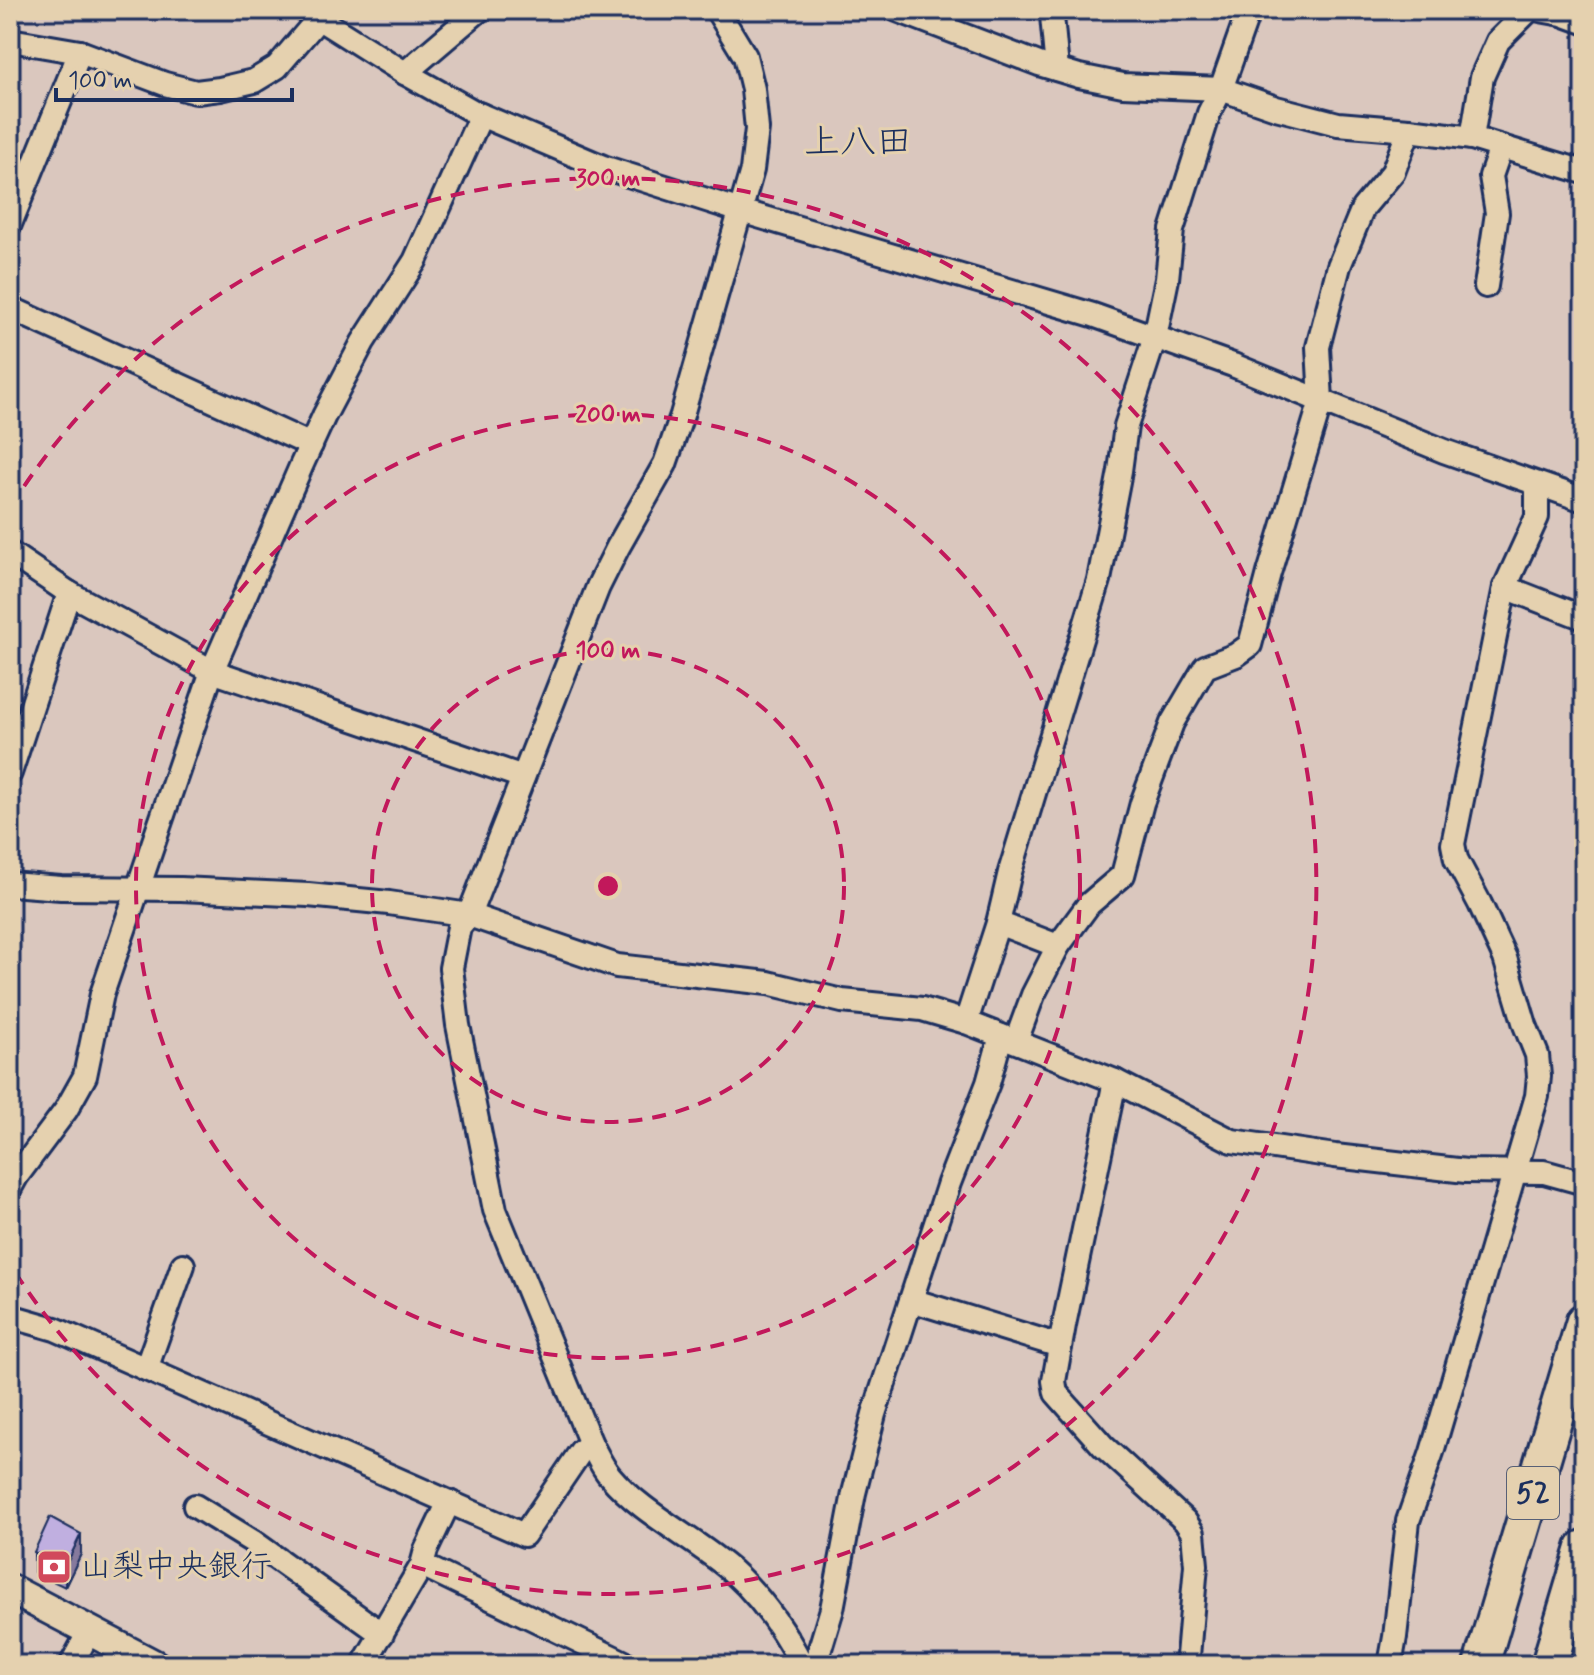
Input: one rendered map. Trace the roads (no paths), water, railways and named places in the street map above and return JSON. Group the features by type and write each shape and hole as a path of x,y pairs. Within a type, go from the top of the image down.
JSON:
{"highway":[{"name":"52","path":"1481,1665 1584,1321"},
{"path":"1494,1665 1584,1357"},
{"path":"1505,1665 1584,1398"},
{"name":"52","path":"1549,1665 1584,1548"}],"main road":[{"path":"10,1589 155,1665"}],"street":[{"path":"405,73 479,10"},
{"path":"717,10 745,56 753,89 757,129 752,170 741,211 665,464 598,587 469,915 459,927 451,968 458,1025 495,1210 591,1444 609,1476 730,1569 757,1595 787,1635 802,1665"},
{"path":"897,10 1079,76 1123,85 1221,89 1276,108 1338,124 1472,138 1584,172"},
{"path":"1054,10 1057,69"},
{"path":"966,1022 1099,580 1126,426 1155,337 1167,279 1172,230 1209,113 1221,89 1249,10"},
{"path":"1472,138 1482,77 1492,53 1498,41 1529,10"},
{"path":"1540,10 1563,12 1584,22"},
{"path":"10,40 80,52 165,84 196,92 254,81 277,67 312,14 405,73 481,115 603,167 1093,315 1233,365 1444,451 1582,497"},
{"path":"10,224 80,52"},
{"path":"10,1188 66,1110 85,1076 102,994 212,671 311,445 363,342 415,261 481,115"},
{"path":"815,1665 832,1609 854,1493 874,1414 949,1183 1008,1039 1058,946 1089,904 1123,875 1142,803 1172,723 1205,667 1236,655 1250,645 1321,401 1318,347 1339,266 1363,208 1393,172 1409,130"},
{"path":"1486,286 1497,213 1491,176 1501,147"},
{"path":"10,308 311,445"},
{"path":"1390,1665 1408,1521 1432,1452 1537,1096 1537,1055 1505,958 1456,859 1453,844 1505,587 1537,517 1537,484"},
{"path":"10,553 69,593 212,671 523,777"},
{"path":"1505,587 1584,618"},
{"path":"10,773 69,593"},
{"path":"10,884 308,895 469,915 617,966 768,983 842,1001 922,1009 966,1022 1115,1081 1232,1141 1466,1171 1544,1172 1584,1183"},
{"path":"998,923 1058,946"},
{"path":"1115,1081 1054,1381 1056,1393 1103,1446 1185,1521 1193,1533 1196,1565 1188,1656 1191,1665"},
{"path":"146,1369 183,1265"},
{"path":"911,1300 1060,1346"},
{"path":"10,1316 55,1329 524,1535 581,1451 591,1444"},
{"path":"363,1665 422,1565 449,1502"},
{"path":"195,1506 252,1541 382,1634"},
{"path":"422,1565 629,1665"},
{"path":"71,1665 90,1630"}],"place":[{"name":"山梨中央銀行","path":"54,1567"}],"district":[{"name":"上八田","path":"858,143"}]}
